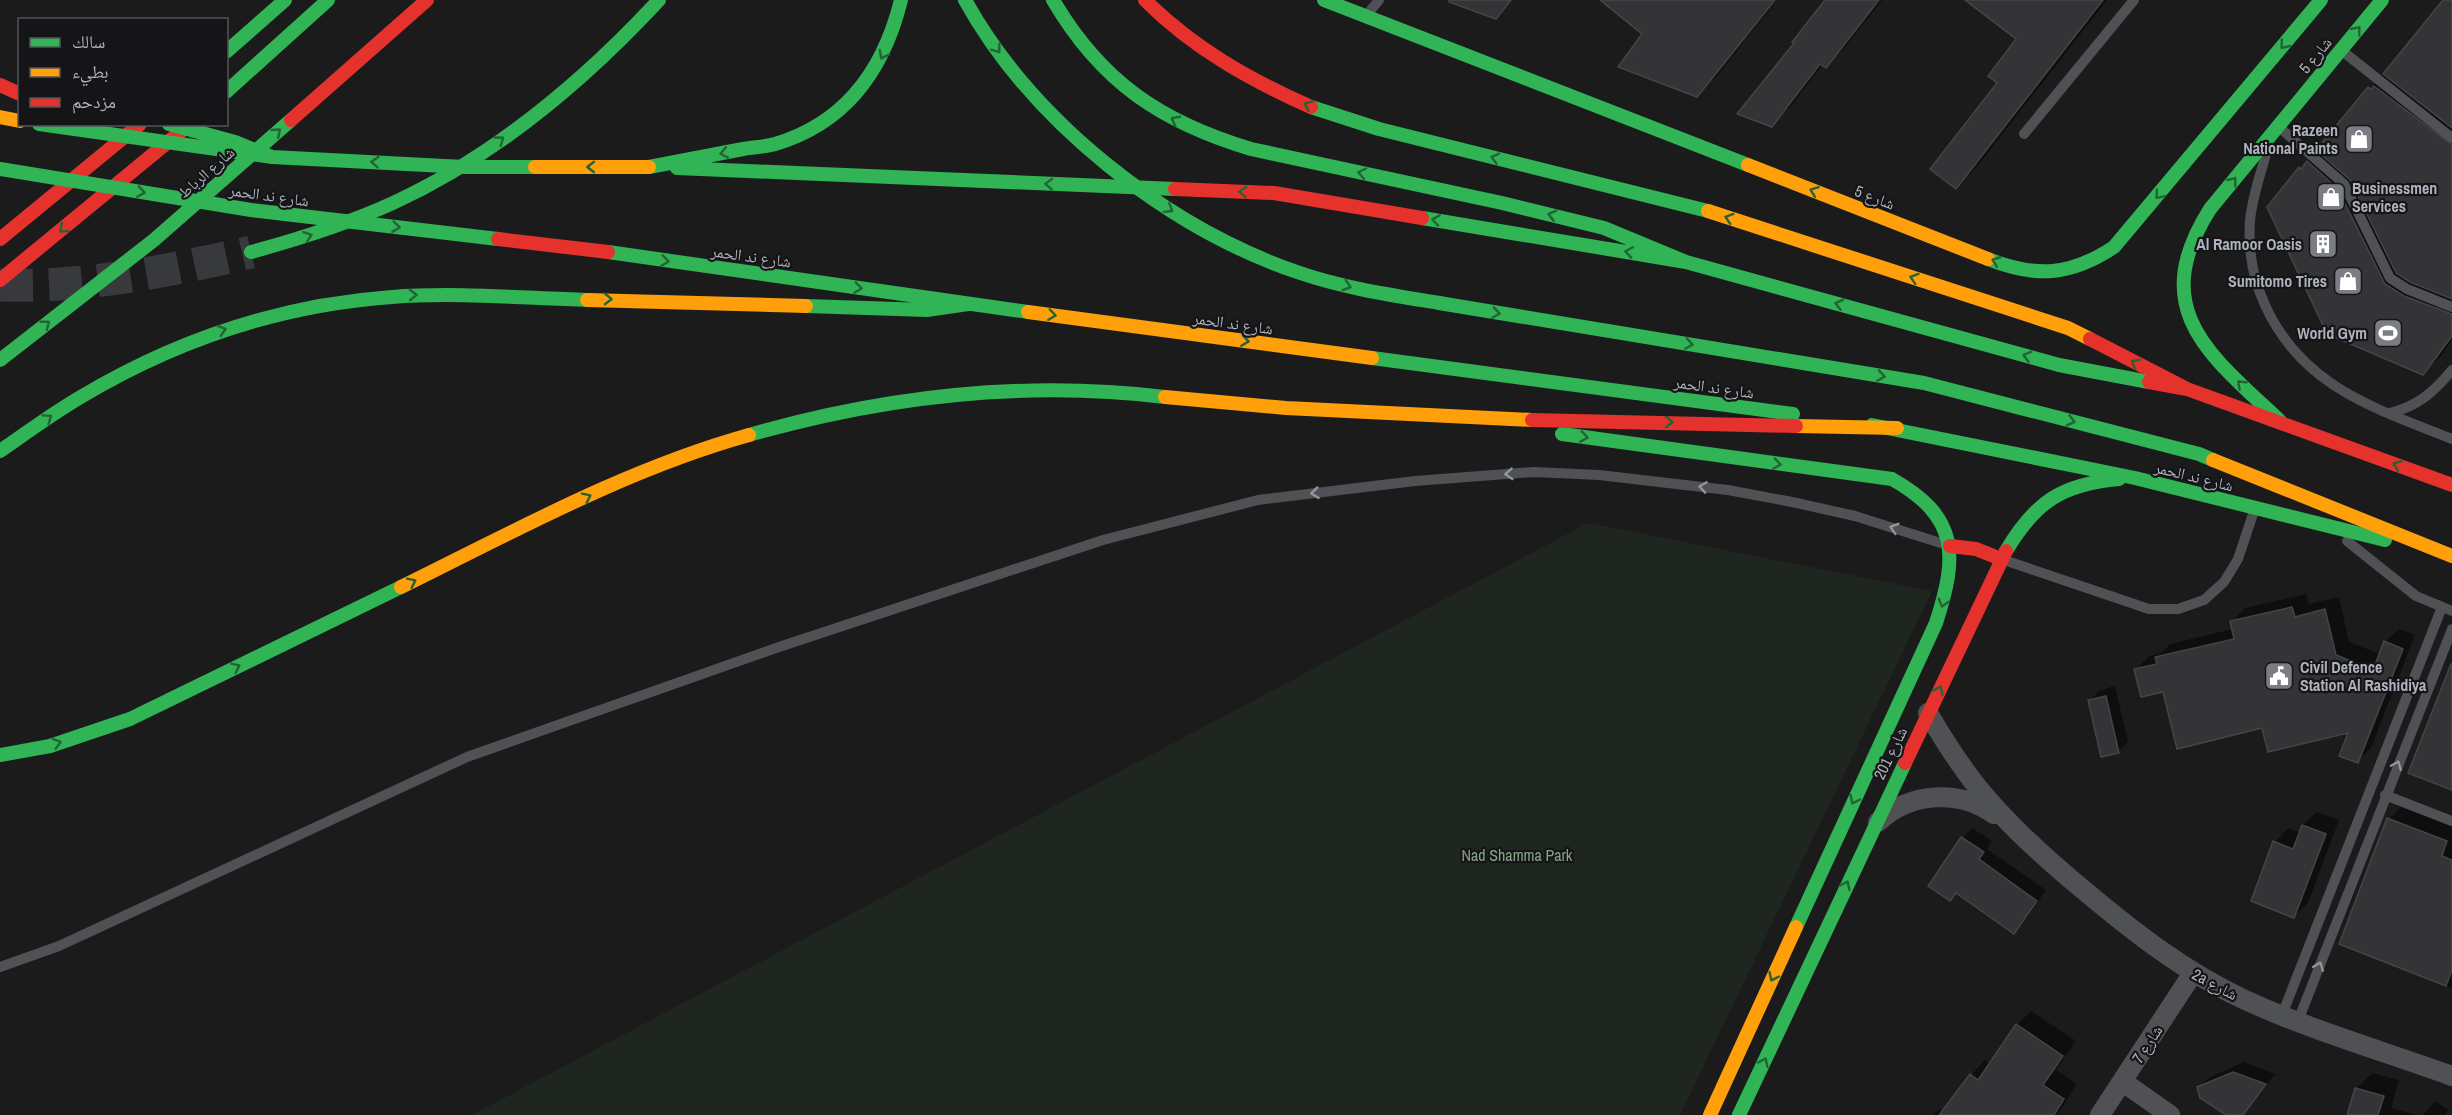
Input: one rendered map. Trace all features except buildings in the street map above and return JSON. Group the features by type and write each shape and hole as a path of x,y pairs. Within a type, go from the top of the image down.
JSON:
{"main road":[{"path":"229,50 285,0"},
{"path":"228,90 328,0"},
{"name":"شارع الرباط","path":"0,360 153,240 427,0"},
{"path":"251,252 309,236 408,196 482,153 547,106 659,0"},
{"path":"649,167 776,144 809,130 838,111 864,86 883,56 897,23 901,0"},
{"path":"965,0 1019,79 1074,138 1137,190 1207,233 1280,266 1358,290 1924,383 2199,454 2452,556"},
{"path":"1053,0 1080,41 1108,72 1139,98 1174,120 1212,137 1251,149 1502,203 1604,228 1686,262"},
{"path":"1145,0 1162,17 1212,55 1264,86 1320,111 1379,129 1695,207 2068,328 2187,390 2452,485"},
{"name":"شارع 5","path":"1324,0 2004,264 2027,271 2050,273 2073,270 2095,261 2114,247 2247,91 2320,0"},
{"name":"شارع 5","path":"2283,424 2202,345 2192,327 2186,307 2183,286 2186,255 2198,226 2382,0"},
{"path":"229,50 246,29 257,7"},
{"path":"0,85 18,93"},
{"path":"0,117 18,121"},
{"path":"54,126 272,156 464,167 649,167 1274,193 1686,262 2059,364 2187,390"},
{"path":"0,239 138,126"},
{"path":"176,126 235,142 272,156"},
{"path":"0,280 187,126"},
{"name":"شارع ند الحمر","path":"0,169 251,210 608,252 968,304 1897,428 2135,478 2452,556"},
{"path":"0,451 90,391 169,351 249,321 327,303 391,296 438,295 927,310 968,304"},
{"path":"0,755 50,746 130,719 616,482 711,444 809,417 868,405 988,392 1109,391 1232,404 1443,417 1897,428"},
{"path":"1443,417 1892,480 1912,489 1931,505 1943,524 1950,546 1976,549 2001,559"},
{"name":"شارع 201","path":"1739,1115 1874,826 2016,531 2032,511 2046,500 2081,484 2135,478"},
{"name":"شارع 201","path":"1710,1115 1936,623 1947,585 1950,546"}],"street":[{"name":"2a شارع","path":"1928,713 1967,773 1989,802 2014,827 2057,869 2103,907 2193,973 2242,999 2452,1077"},
{"name":"2a شارع","path":"1874,826 1899,807 1929,797 1945,796 1976,803 2014,827"},
{"name":"شارع 7","path":"2100,1115 2193,973"},
{"path":"2123,1082 2170,1115"}],"lane":[{"path":"1365,16 1379,0"},
{"path":"2024,134 2134,0"},
{"path":"2341,50 2452,138"},
{"path":"2452,307 2407,290 2390,278 2344,184 2275,131 2253,201 2250,221 2251,260 2262,298 2280,333 2304,363 2334,386 2452,439"},
{"path":"2390,413 2416,404 2428,396 2452,370"},
{"path":"0,967 59,946 466,757 779,647 1103,540 1258,500 1415,481 1534,472 1599,475 1728,490 1792,502 1855,516 1950,546"},
{"path":"2001,559 2149,609 2178,609 2204,600 2224,582 2238,559 2256,508"},
{"path":"2290,1018 2447,609 2416,596 2331,527"},
{"path":"2290,1018 2385,795 2452,629"},
{"path":"2385,795 2452,821"}],"green space":[{"name":"Nad Shamma Park","path":"1588,523 1932,591 1680,1115 472,1115"}],"tunnel":[{"path":"0,285 64,284 127,277 251,252"}],"traffic: fast":[{"path":"228,50 285,0"},
{"path":"228,90 328,0"},
{"path":"251,252 376,211 467,163 536,115 568,88 600,60 659,0"},
{"path":"649,167 771,145 800,135 822,122 842,107 872,70 894,25 901,0"},
{"path":"965,0 993,45 1027,87 1065,127 1107,164 1152,198 1199,228 1248,252 1297,272 1349,287 1439,303"},
{"path":"1053,0 1072,29 1113,76 1161,112 1189,126 1251,149 1502,203 1604,228 1686,262"},
{"path":"1324,0 1748,165"},
{"path":"1988,259 2022,269 2052,271 2082,264 2114,247 2321,0"},
{"path":"2280,421 2210,352 2195,328 2186,303 2184,275 2192,244 2210,209 2382,0"},
{"path":"1311,107 1379,129 1708,211"},
{"path":"0,360 154,240 291,120"},
{"path":"53,126 272,157 464,167 535,167"},
{"path":"176,126 235,142 272,157"},
{"path":"677,168 1175,189"},
{"path":"0,169 251,210 498,239"},
{"path":"1422,218 1686,262 2059,365 2149,382"},
{"path":"608,252 1028,312"},
{"path":"0,451 59,410 152,359 190,343 269,317 350,301 392,297 465,295 587,300"},
{"path":"1439,303 1924,383 2199,454 2213,460"},
{"path":"806,306 927,310 968,304"},
{"path":"1372,358 1793,414"},
{"path":"749,435 852,410 955,395 1060,390 1165,397"},
{"path":"1872,425 2135,478 2385,540"},
{"path":"1562,434 1892,479 1914,493 1930,508 1941,523 1947,540 1949,558 1948,577 1936,623 1796,927"},
{"path":"2006,551 2028,520 2052,498 2081,485 2119,479"},
{"path":"0,755 50,746 130,719 401,587"},
{"path":"1739,1115 1905,763"}],"traffic: slow":[{"path":"0,117 18,121"},
{"path":"1748,165 1988,259"},
{"path":"535,167 649,167"},
{"path":"1708,211 2068,328 2090,339"},
{"path":"587,300 806,306"},
{"path":"1028,312 1372,358"},
{"path":"1165,397 1286,408 1532,420"},
{"path":"1796,426 1897,428"},
{"path":"401,587 615,483 659,465 749,435"},
{"path":"2213,460 2452,556"},
{"path":"1710,1115 1796,927"}],"traffic: jam":[{"path":"291,120 427,0"},
{"path":"1145,0 1183,33 1223,61 1266,86 1311,107"},
{"path":"0,85 18,93"},
{"path":"0,239 138,126"},
{"path":"0,280 185,128"},
{"path":"1175,189 1274,193 1422,218"},
{"path":"498,239 608,252"},
{"path":"2090,339 2187,389"},
{"path":"2149,382 2187,389 2452,485"},
{"path":"1532,420 1796,426"},
{"path":"1950,546 1976,549 2001,559"},
{"path":"1905,763 2006,551"}],"place":[{"name":"Razeen National Paints","path":"2359,139"},
{"name":"Businessmen Services","path":"2331,197"},
{"name":"Al Ramoor Oasis","path":"2323,244"},
{"name":"Sumitomo Tires","path":"2348,281"},
{"name":"World Gym","path":"2388,333"},
{"name":"Civil Defence Station Al Rashidiya","path":"2279,676"}]}
